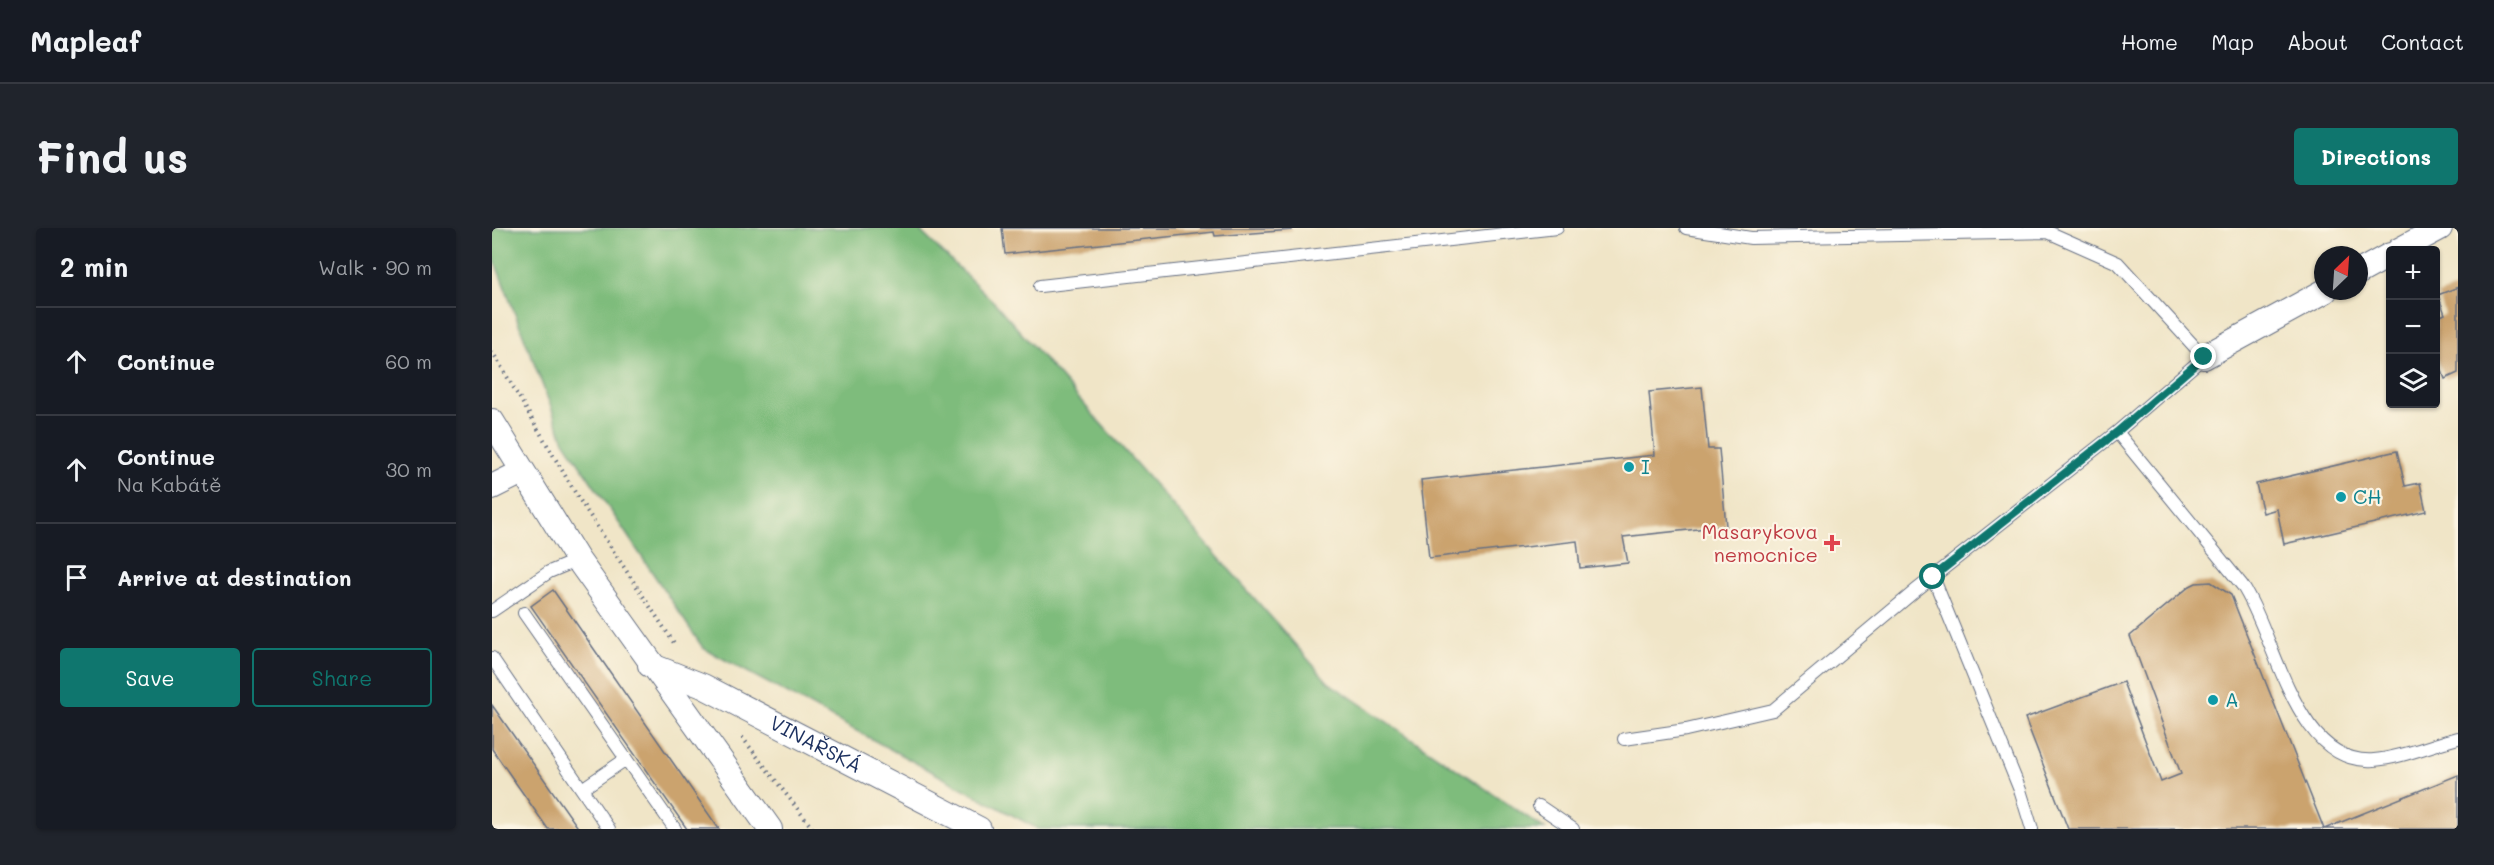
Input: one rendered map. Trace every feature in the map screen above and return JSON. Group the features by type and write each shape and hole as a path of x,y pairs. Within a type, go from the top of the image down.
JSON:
{"street":[{"path":"2406,246 2440,228"},
{"path":"2368,267 2386,258"},
{"path":"2204,357 2314,297"},
{"path":"492,421 578,560 650,665 770,829"},
{"path":"492,487 522,472"},
{"name":"VINAŘSKÁ","path":"650,665 703,686 979,829"}],"lane":[{"path":"1040,286 1557,228"},
{"path":"1624,739 1686,730 1773,710 1933,577 2117,432 2204,357 2118,262 2048,232 1751,238 1686,228"},
{"path":"2117,432 2242,585 2256,606 2303,719 2318,739 2346,758 2374,760 2458,738"},
{"path":"492,611 549,572 578,560"},
{"path":"1933,577 2020,790 2032,829"},
{"path":"524,613 675,829"},
{"path":"492,658 609,829"},
{"path":"582,789 626,759"},
{"path":"1539,806 1573,829"}],"path":[{"path":"492,351 579,499 677,647"},
{"path":"737,730 813,829"}],"green space":[{"path":"492,228 917,228 995,303 1328,682 1545,829 1038,829 703,648 564,441 492,254"}],"building":[{"path":"1002,228 1292,228 1292,230 1215,236 1214,232 1005,254"},
{"path":"2458,287 2458,373 2445,379 2440,366 2440,316 2445,314 2440,294"},
{"name":"I","path":"1702,387 1708,449 1719,449 1726,526 1623,537 1628,563 1580,568 1577,541 1429,558 1421,480 1655,455 1649,392"},
{"name":"CH","path":"2397,451 2405,486 2420,483 2426,511 2284,544 2277,509 2263,513 2256,484"},
{"name":"A","path":"2211,582 2231,595 2324,829 2068,829 2025,718 2123,682 2161,782 2181,774 2130,636 2190,586 2196,583"},
{"path":"553,590 719,829 687,829 531,606"},
{"path":"492,705 579,829 548,829 492,749"},
{"path":"2458,775 2458,829 2324,829"}],"place":[{"name":"I","path":"1629,467"},
{"name":"CH","path":"2341,497"},
{"name":"Masarykova nemocnice","path":"1832,543"},
{"name":"A","path":"2213,700"}],"route":[{"path":"1933,577 2117,432 2204,357"}]}
